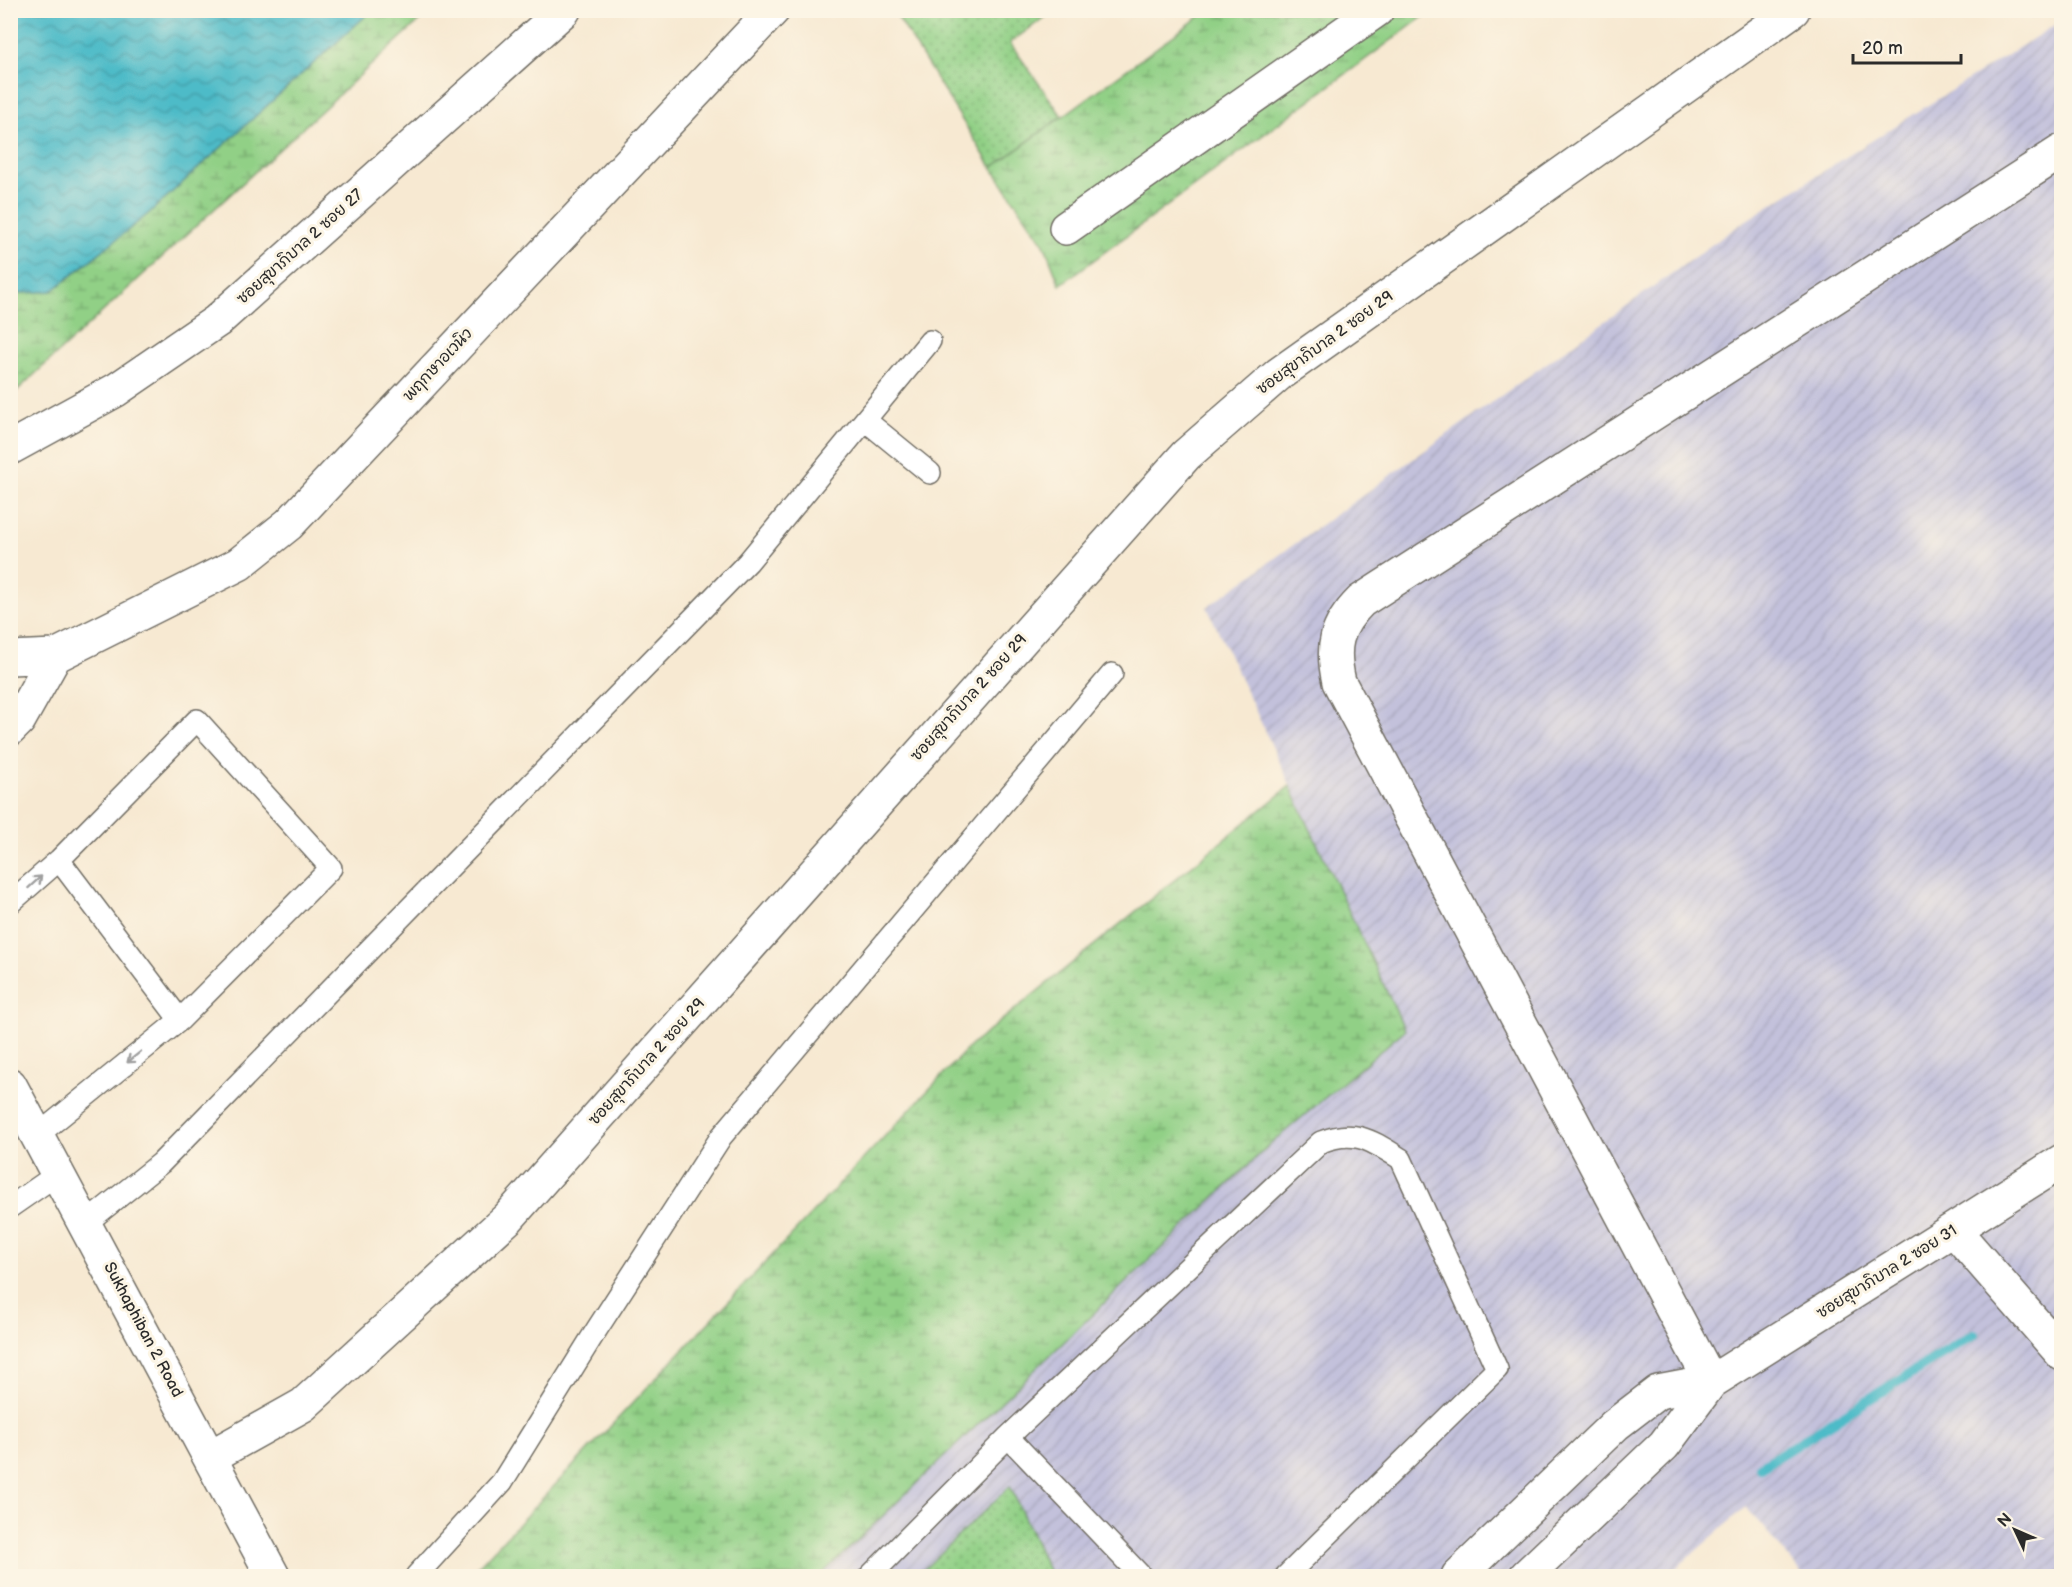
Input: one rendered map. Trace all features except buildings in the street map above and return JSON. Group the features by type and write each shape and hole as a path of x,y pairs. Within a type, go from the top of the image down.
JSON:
{"street":[{"name":"ซอยสุขาภิบาล 2 ซอย 27","path":"10,448 116,390 217,321 564,10"},
{"name":"พฤกษาอเวนิว","path":"10,658 56,656 239,564 289,524 773,10"},
{"path":"1066,228 1377,10"},
{"name":"ซอยสุขาภิบาล 2 ซอย 29","path":"210,1457 303,1405 508,1218 1186,455 1279,374 1793,10"},
{"path":"1711,1382 1339,682 1334,659 1335,641 1347,615 1360,601 2061,151"},
{"path":"10,729 19,720 56,656"},
{"name":"Sukhaphiban 2 Road","path":"10,1084 60,1173 273,1576"},
{"name":"ซอยสุขาภิบาล 2 ซอย 31","path":"1458,1576 1615,1425 1658,1392 1711,1382 2061,1161"},
{"path":"1954,1230 2061,1354"},
{"name":"ซอยสุขาภิบาล 2 ซอย 31","path":"1526,1576 1665,1445 1711,1382"}],"lane":[{"path":"86,1223 161,1163 748,562 930,341"},
{"path":"865,420 930,472"},
{"path":"416,1576 502,1482 721,1137 1112,674"},
{"path":"10,903 59,860 196,720 331,868 180,1020 39,1134"},
{"path":"59,860 180,1020"},
{"path":"870,1576 1008,1437 1321,1142 1341,1134 1371,1141 1401,1159 1497,1369 1286,1576"},
{"path":"10,1207 60,1173"},
{"path":"1008,1437 1141,1576"}],"shaded area":[{"path":"2061,21 2061,1576 1804,1576 1746,1507 1667,1576 820,1576 1268,1146 1405,1030 1207,607 1742,223"}],"green space":[{"path":"371,11 430,11 11,396 11,294 52,291 148,214"},
{"path":"894,11 1053,11 1010,43 1062,116 992,168"},
{"path":"1207,11 1431,11 1060,285 1044,244 992,168"},
{"path":"1290,786 1405,1030 1268,1146 820,1576 469,1576 970,1046"},
{"path":"1010,1486 1048,1570 1054,1576 917,1576"}],"water":[{"path":"11,10 371,11 148,214 52,291 11,294"}],"waterway":[{"path":"1760,1467 1974,1334"}]}
